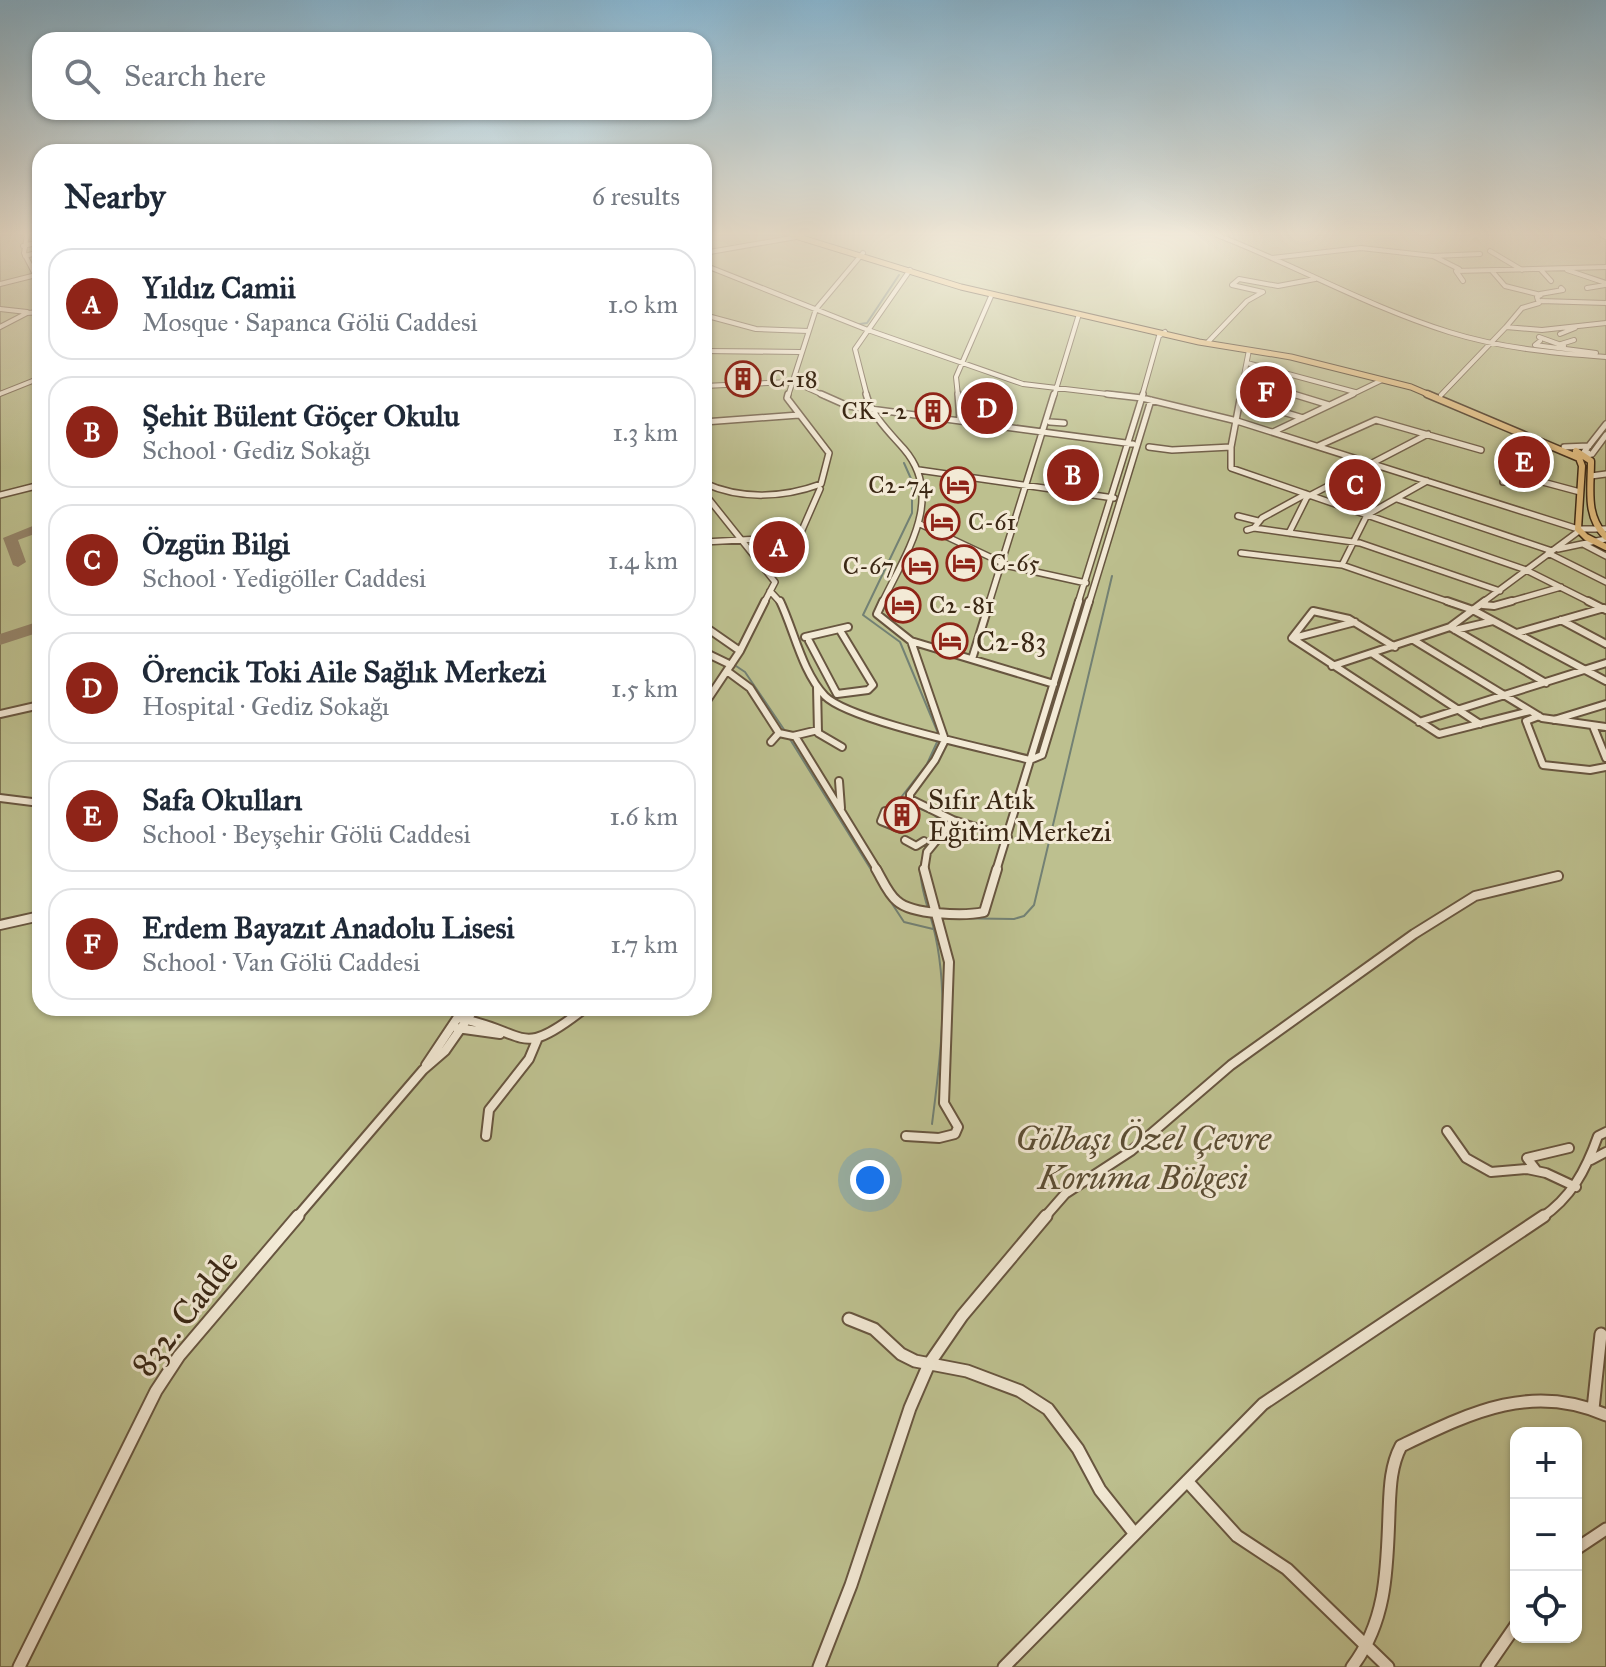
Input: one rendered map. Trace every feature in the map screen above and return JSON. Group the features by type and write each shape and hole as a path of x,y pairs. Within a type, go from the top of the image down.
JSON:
{"main road":[{"path":"1074,313 1423,389"},
{"path":"1080,313 1208,342 1294,355 1423,389 1584,456"},
{"path":"1438,396 1564,447 1584,456 1591,461 1589,511 1605,542 1594,541 1578,530 1584,456"},
{"path":"1581,475 1591,476"}],"street":[{"path":"0,326 25,313"},
{"path":"0,326 28,313"},
{"path":"712,487 744,493 788,493 821,485 829,453 787,399 815,313"},
{"path":"825,313 1023,384 1142,398 1237,421 1578,530 1599,527"},
{"path":"880,313 855,349 870,409 919,470 923,503 920,524 877,614 911,641 1054,684"},
{"path":"960,421 956,378 984,313"},
{"path":"1208,342 1236,313"},
{"path":"1402,313 1491,343 1560,355 1606,355"},
{"path":"1438,396 1518,313"},
{"path":"972,659 1023,485 1079,314"},
{"path":"712,317 756,329 808,331"},
{"path":"1504,328 1514,326 1542,330 1606,323"},
{"path":"1560,334 1578,327"},
{"path":"712,657 735,673 787,735 841,810 896,901 907,908 933,914 984,912 1163,332"},
{"path":"1581,347 1535,345 1540,339 1581,347 1606,355"},
{"path":"1558,344 1574,340"},
{"path":"1249,350 1229,465 1236,471 1526,570 1605,608"},
{"path":"712,351 800,352"},
{"path":"1247,363 1355,392"},
{"path":"1244,379 1329,405"},
{"path":"1273,432 1382,380"},
{"path":"0,394 32,381"},
{"path":"712,386 793,382 833,402 870,409 1138,444"},
{"path":"1240,399 1303,418"},
{"path":"770,591 779,598 817,684 825,696 837,704 1030,760 1042,755 1151,400"},
{"path":"712,421 799,415"},
{"path":"1318,446 1376,420 1481,450"},
{"path":"1050,422 1064,423"},
{"path":"1605,438 1592,454 1584,456 1606,424"},
{"path":"1253,527 1308,494 1428,434"},
{"path":"1595,438 1605,438"},
{"path":"1564,447 1589,446"},
{"path":"1149,447 1172,450 1231,447"},
{"path":"919,470 1114,498"},
{"path":"1591,476 1606,474"},
{"path":"1342,565 1367,515 1427,481"},
{"path":"1503,482 1539,481 1580,492"},
{"path":"0,495 32,487"},
{"path":"712,542 800,536 820,489"},
{"path":"1289,533 1308,494"},
{"path":"1397,499 1552,551 1606,582"},
{"path":"712,502 775,582 740,651 712,693"},
{"path":"1238,516 1253,527 1353,542 1500,591"},
{"path":"920,524 1000,562 1092,585"},
{"path":"1452,628 1578,530"},
{"path":"1552,551 1594,541"},
{"path":"1582,544 1606,556"},
{"path":"1241,553 1342,565 1473,610 1606,681"},
{"path":"1483,605 1504,603 1561,587"},
{"path":"1517,633 1605,608"},
{"path":"1292,638 1311,611 1355,622 1395,647"},
{"path":"1561,620 1606,644"},
{"path":"1332,666 1452,628 1493,621"},
{"path":"1292,638 1306,637 1355,622"},
{"path":"799,639 848,627"},
{"path":"1452,628 1546,683"},
{"path":"712,632 740,651"},
{"path":"809,641 838,694 865,691 872,687 841,632"},
{"path":"1292,638 1439,734 1530,711"},
{"path":"911,641 940,735 935,760 909,796 915,803 953,820 1008,837"},
{"path":"1415,641 1539,716 1552,721 1606,727"},
{"path":"1373,654 1480,724"},
{"path":"1419,722 1606,663"},
{"path":"810,667 822,666"},
{"path":"817,684 819,734 842,747"},
{"path":"1552,721 1606,704"},
{"path":"0,714 32,707"},
{"path":"1539,716 1526,721 1543,765 1590,770 1606,767"},
{"path":"1593,726 1603,743 1606,758"},
{"path":"771,742 787,735 818,730"},
{"path":"839,781 841,810"},
{"path":"0,798 32,802"},
{"path":"885,811 881,821 901,829"},
{"path":"906,1136 945,1138 955,1134 958,1127 944,1103 950,970 924,873 924,858 953,820"},
{"path":"905,840 916,846 924,841"},
{"path":"819,1667 851,1585 910,1408 929,1364 962,1316 1065,1194 1131,1151 1231,1065 1414,934 1475,896 1558,876"},
{"path":"0,925 32,918"},
{"name":"832. Cadde","path":"19,1667 93,1515 173,1364 423,1070 445,1051 461,1016"},
{"name":"832. Cadde","path":"457,1025 470,1016"},
{"path":"457,1025 537,1040 574,1016"},
{"path":"468,1019 510,1035"},
{"path":"486,1136 488,1112 500,1091 535,1050 537,1040"},
{"path":"1447,1131 1466,1158 1491,1172 1527,1169 1576,1187"},
{"path":"1004,1667 1263,1404 1559,1206 1576,1187 1591,1160 1598,1136 1606,1132"},
{"path":"1537,1171 1527,1158 1569,1148"},
{"path":"1591,1160 1606,1152"},
{"path":"849,1319 874,1329 901,1354 929,1364 967,1371 1020,1391 1048,1409 1078,1449 1100,1490 1135,1534"},
{"path":"1593,1409 1601,1334"},
{"path":"1352,1667 1369,1647 1379,1620 1386,1576 1392,1465 1401,1446 1480,1415 1532,1399 1593,1409 1606,1415"},
{"path":"1187,1481 1237,1536 1287,1569 1388,1667"},
{"path":"1582,1545 1606,1529"},
{"path":"1487,1667 1510,1634"}],"green space":[{"name":"Gölbaşı Özel Çevre Koruma Bölgesi","path":"0,313 32,313 32,1016 712,1016 712,313 1606,313 1606,1667 0,1667"}],"waterway":[{"path":"860,324 867,323 874,313"},
{"path":"904,463 912,481 912,513 863,615 900,642 938,733"},
{"path":"939,918 1014,919 1024,916 1034,905 1112,576"},
{"path":"712,652 728,660"},
{"path":"733,664 745,672 785,731"},
{"path":"788,736 880,884"},
{"path":"938,740 927,764 899,800 933,814 946,825"},
{"path":"928,909 920,872 924,855 934,838"},
{"path":"887,896 904,922 933,929"},
{"path":"930,915 942,993 941,1045 932,1124"}],"taxiway":[{"path":"18,562 10,538 32,530"},
{"path":"0,640 32,629"}],"place":[{"name":"C-18","path":"743,379"},
{"name":"Erdem Bayazıt Anadolu Lisesi","path":"1266,392"},
{"name":"Örencik Toki Aile Sağlık Merkezi","path":"987,408"},
{"name":"CK - 2","path":"933,411"},
{"name":"Safa Okulları","path":"1524,462"},
{"name":"Şehit Bülent Göçer Okulu","path":"1073,475"},
{"name":"C2-74","path":"958,485"},
{"name":"Özgün Bilgi","path":"1355,485"},
{"name":"C-61","path":"942,522"},
{"name":"Yıldız Camii","path":"779,547"},
{"name":"C-65","path":"964,563"},
{"name":"C-67","path":"920,566"},
{"name":"C2 -81","path":"903,605"},
{"name":"C2-83","path":"950,641"},
{"name":"Sıfır Atık Eğitim Merkezi","path":"902,815"}]}
